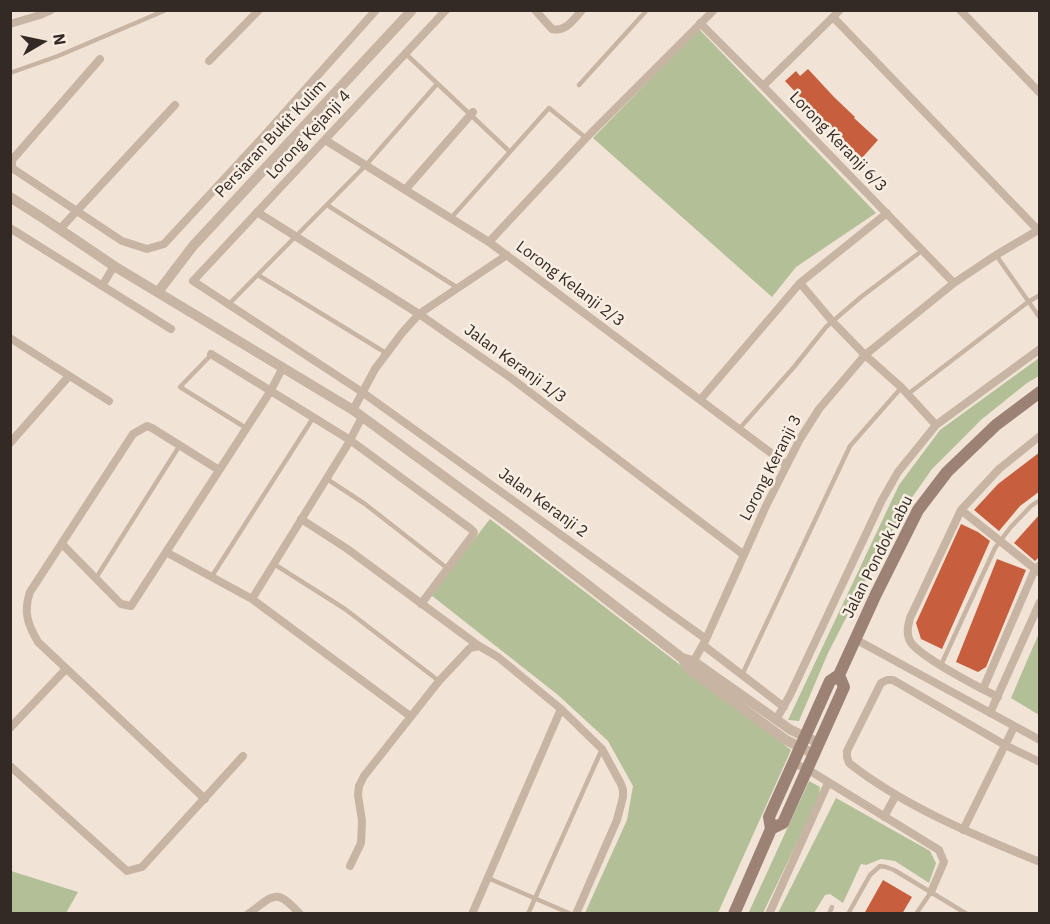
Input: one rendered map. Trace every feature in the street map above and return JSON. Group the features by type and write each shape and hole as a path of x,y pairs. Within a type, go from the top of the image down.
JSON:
{"main road":[{"name":"Jalan Pondok Labu","path":"839,675 844,687 817,749 783,823 771,829 769,817 830,681 839,675 918,510 947,472 996,425 1040,392"},
{"path":"734,914 771,829"}],"street":[{"path":"10,24 32,14 51,10"},
{"path":"209,60 259,10"},
{"path":"100,59 12,160 12,168 122,241 147,249 164,244 376,10"},
{"name":"Persiaran Bukit Kulim","path":"158,292 193,246 412,10"},
{"name":"Lorong Kejanji 4","path":"193,281 446,10"},
{"path":"535,10 555,30 566,28 582,10"},
{"path":"489,242 586,138 714,10"},
{"path":"960,10 1040,93"},
{"path":"763,86 836,14 1039,230"},
{"name":"Lorong Keranji 6/3","path":"700,23 954,283"},
{"path":"60,229 175,105"},
{"path":"405,190 471,114"},
{"name":"Lorong Kelanji 2/3","path":"325,140 489,242 787,465"},
{"path":"10,197 114,266 358,414 513,527 786,740 802,742 817,749"},
{"name":"Jalan Keranji 1/3","path":"257,212 419,314 511,378 744,555"},
{"path":"700,400 800,283 887,213"},
{"path":"10,228 171,329"},
{"name":"Lorong Keranji 3","path":"688,663 704,642 787,465 819,409 864,355 954,283 1039,230"},
{"path":"252,599 350,441 362,392 375,369 419,314 507,255"},
{"path":"102,286 114,266"},
{"name":"Jalan Keranji 2","path":"193,281 362,392 704,642 784,707"},
{"path":"800,283 864,355 904,390 936,425"},
{"path":"10,339 110,401"},
{"path":"777,720 889,485 898,472 936,425 1040,349"},
{"path":"211,354 350,441 474,532 421,604"},
{"path":"62,544 121,604 130,606 270,392 282,369"},
{"path":"10,443 69,376"},
{"path":"205,799 38,642 28,626 27,618 30,592 137,430 147,426 219,470"},
{"path":"998,697 914,647 907,630 910,618 961,510 999,469 1040,436"},
{"path":"961,510 1038,569 983,689"},
{"path":"302,519 346,548 478,646 498,657 561,709 602,749 621,784 622,804 576,914"},
{"path":"166,552 252,599 411,716"},
{"path":"990,712 1040,602"},
{"path":"855,639 1040,740"},
{"path":"350,866 361,843 362,821 358,795 364,776 439,681 465,652 478,646"},
{"path":"688,663 777,720 802,742"},
{"path":"10,728 66,669"},
{"path":"1040,762 1005,745 893,680 881,683 847,751 849,763 896,795 963,830 1040,862"},
{"path":"472,914 561,709"},
{"path":"963,830 1014,727"},
{"path":"10,766 127,871 142,867 243,756"},
{"path":"793,763 939,850 944,862 931,892"},
{"path":"769,914 828,783"},
{"path":"884,817 896,795"},
{"path":"248,914 275,896 279,896 288,900 300,914"}],"lane":[{"path":"10,73 58,56 166,10"},
{"path":"579,85 647,10"},
{"path":"405,54 510,152"},
{"path":"229,304 366,165 437,84"},
{"path":"451,218 549,108 586,138"},
{"path":"327,205 458,288"},
{"path":"739,429 832,321 922,250"},
{"path":"996,255 1040,318"},
{"path":"258,275 387,354"},
{"path":"742,675 850,446 904,390 1028,302 1040,296"},
{"path":"211,354 180,387 246,428"},
{"path":"212,576 313,418"},
{"path":"96,578 180,446"},
{"path":"327,479 365,504 447,568"},
{"path":"941,665 994,548 1031,506 1040,500"},
{"path":"274,564 345,609 439,681"},
{"path":"528,914 602,749"},
{"path":"848,914 870,875 880,866 894,870 967,914"},
{"path":"487,878 571,914"},
{"path":"916,914 931,892"},
{"path":"829,914 832,907"}],"green space":[{"path":"699,29 876,213 796,267 772,297 593,138"},
{"path":"1039,358 1039,376 982,419 932,469 906,506 828,653 799,721 788,720 899,485 940,430"},
{"path":"490,519 791,750 718,913 585,913 627,820 633,786 608,741 558,695 431,595"},
{"path":"1039,633 1039,715 1011,698"},
{"path":"809,781 820,787 819,797 763,913 748,914"},
{"path":"836,798 930,851 936,863 929,883 895,861 881,859 866,865 861,864 843,903 830,894 825,895 814,913 778,913"},
{"path":"10,871 78,892 66,913 11,913"}],"building":[{"path":"808,69 878,140 862,158 842,140 844,139 830,125 821,133 810,122 817,115 785,81 796,71 800,76"},
{"path":"1040,452 1040,491 1020,506 999,531 974,510 998,484"},
{"path":"1040,514 1040,556 1035,561 1014,543"},
{"path":"961,524 990,541 942,649 921,639 916,623"},
{"path":"997,559 1026,570 986,667 978,672 956,662"},
{"path":"883,880 912,897 902,914 864,914"}]}
